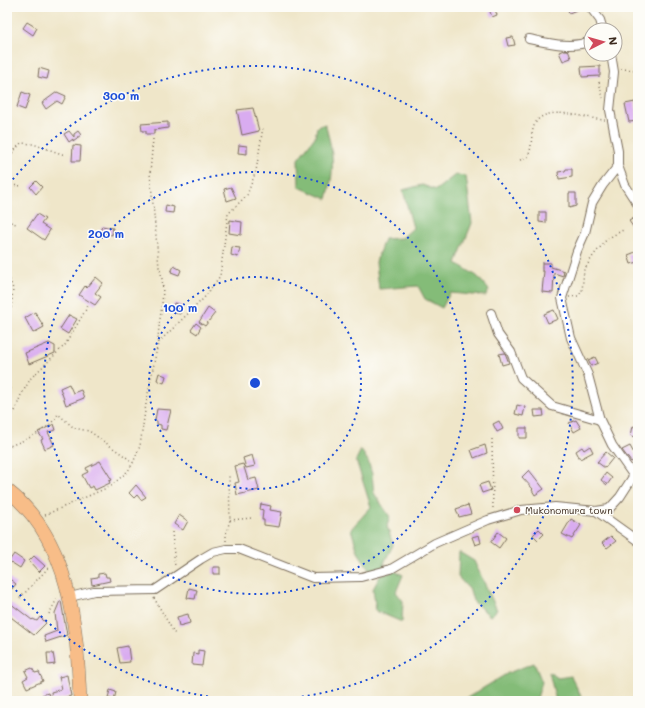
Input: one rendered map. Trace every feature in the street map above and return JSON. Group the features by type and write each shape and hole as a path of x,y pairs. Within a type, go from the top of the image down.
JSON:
{"main road":[{"path":"7,490 20,501 36,520 56,556 69,594 76,635 80,701"}],"street":[{"path":"590,7 601,22"},
{"path":"529,39 552,44 583,44"},
{"path":"612,62 611,120 618,151 618,166 625,185 638,205"},
{"path":"69,594 94,591 150,591 161,587 176,574 213,552 226,549 239,549 313,578 330,579 361,577 391,569 435,543 492,519 521,510 555,507 596,511 609,509 620,497 635,472 612,445 600,420 588,375 571,338 562,298 577,251 585,233 592,203 603,185 618,166"},
{"path":"491,313 498,334 511,352 521,378 552,406 600,420"},
{"path":"596,511 638,541"}],"path":[{"path":"613,69 638,70"},
{"path":"520,160 527,158 531,151 532,132 537,122 546,114 562,113 611,120"},
{"path":"158,344 204,298 220,276 228,214 247,194 256,171 263,127"},
{"path":"36,520 111,486 128,471 140,446 146,404 158,344 158,329 163,298 163,279 159,267 150,173 153,139"},
{"path":"7,159 21,143 33,144 66,155"},
{"path":"7,185 23,186"},
{"path":"7,221 16,224"},
{"path":"562,298 578,296 582,292 584,270 593,256 607,239 623,230"},
{"path":"7,274 13,289 11,309"},
{"path":"7,420 15,411 21,395 31,378 65,345 88,306"},
{"path":"7,396 10,388"},
{"path":"7,446 36,433 54,421 58,414 74,428 89,431 133,463"},
{"path":"492,439 494,480 492,519"},
{"path":"226,549 226,534 230,520 230,476"},
{"path":"230,520 252,518"},
{"path":"172,532 176,574"},
{"path":"20,598 53,562 56,556"},
{"path":"150,591 176,636"},
{"path":"49,614 59,597 69,594"}],"green space":[{"path":"325,124 332,153 332,170 327,199 299,187 298,159 315,137 317,127"},
{"path":"455,175 466,176 472,223 456,263 477,276 489,290 486,296 450,293 442,308 425,299 418,286 379,289 376,262 384,239 402,238 413,228 403,190 422,185 436,190"},
{"path":"361,450 368,461 372,474 374,493 390,517 387,526 393,545 383,565 386,564 381,569 371,572 358,552 351,529 371,507 356,460"},
{"path":"459,552 474,561 497,610 490,616 473,601 470,590 458,577"},
{"path":"394,571 403,575 396,592 403,601 402,622 376,611 373,589 380,576"},
{"path":"534,663 542,682 536,701 462,701 508,673"},
{"path":"549,672 558,678 571,676 581,696 578,701 556,701"}],"building":[{"path":"494,7 497,15 492,17 489,9"},
{"path":"567,7 584,7 569,13"},
{"path":"27,22 37,28 33,35 23,28"},
{"path":"513,37 515,45 508,46 506,38"},
{"path":"568,50 571,58 563,61 559,52"},
{"path":"600,66 600,76 582,77 581,67"},
{"path":"39,68 49,71 47,79 38,77"},
{"path":"22,92 30,95 25,110 17,107"},
{"path":"57,92 66,96 62,104 57,101 46,109 42,103"},
{"path":"635,102 638,121 629,122 625,104"},
{"path":"253,108 259,131 242,135 237,110"},
{"path":"168,122 168,128 154,130 154,134 146,134 146,131 142,131 141,124"},
{"path":"69,131 74,137 74,134 78,131 81,135 69,142 64,134"},
{"path":"73,145 81,146 80,161 72,161"},
{"path":"239,145 247,146 247,154 238,153"},
{"path":"566,169 572,169 572,177 559,179 558,172 565,171"},
{"path":"36,181 42,187 36,194 30,187"},
{"path":"231,187 236,198 227,201 224,189"},
{"path":"569,193 576,193 576,206 569,208"},
{"path":"166,205 174,207 173,213 165,212"},
{"path":"539,212 546,212 546,223 539,222"},
{"path":"37,214 45,219 41,224 50,230 44,240 27,228"},
{"path":"634,218 638,223 638,234 629,221"},
{"path":"230,220 242,222 241,235 229,233"},
{"path":"102,226 113,228 112,235 100,232"},
{"path":"232,247 240,248 238,257 231,255"},
{"path":"638,251 638,262 631,264 628,255"},
{"path":"542,263 551,263 551,267 564,271 563,276 554,273 553,293 542,292 544,271 542,271"},
{"path":"174,266 181,270 179,275 171,272"},
{"path":"96,277 103,283 95,293 101,297 95,305 79,295 85,286 87,288"},
{"path":"174,303 182,305 180,314 172,312"},
{"path":"208,308 215,313 205,326 199,322"},
{"path":"554,310 558,319 548,323 544,314"},
{"path":"35,312 44,327 33,333 25,318"},
{"path":"69,315 77,319 68,334 60,329"},
{"path":"196,323 201,327 197,334 191,330"},
{"path":"49,343 55,346 55,353 29,364 25,353"},
{"path":"505,353 509,363 502,365 499,354"},
{"path":"595,357 598,363 591,366 588,360"},
{"path":"159,373 166,376 164,383 157,380"},
{"path":"69,384 73,393 81,390 84,398 66,405 60,388"},
{"path":"517,405 525,407 523,416 515,414"},
{"path":"157,409 171,410 166,430 161,429 161,425 157,424 157,421 155,420"},
{"path":"534,410 543,410 544,416 535,417"},
{"path":"576,420 581,428 574,432 569,423"},
{"path":"499,421 503,429 497,432 493,424"},
{"path":"54,424 56,430 48,432 54,445 45,449 41,440 43,439 38,432"},
{"path":"633,426 638,428 638,437 631,436"},
{"path":"519,428 527,428 527,438 519,438"},
{"path":"485,445 487,453 474,458 471,450"},
{"path":"590,446 593,452 580,459 576,451 582,447 584,450"},
{"path":"630,446 637,459 631,462 622,450"},
{"path":"606,452 613,458 605,468 597,462"},
{"path":"252,455 255,466 246,468 243,458"},
{"path":"100,461 112,480 109,481 110,483 95,490 93,486 89,488 82,475 88,472 86,468"},
{"path":"243,464 248,480 256,478 259,490 237,495 235,483 239,482 235,466"},
{"path":"529,470 544,489 535,495 532,490 533,489 522,477"},
{"path":"606,473 612,478 607,485 601,480"},
{"path":"488,482 491,490 482,493 479,485"},
{"path":"136,485 146,497 141,500 137,495 134,498 129,493"},
{"path":"261,504 271,506 270,510 282,512 279,527 264,525 264,520 262,520 263,510 260,509"},
{"path":"468,505 471,514 459,517 456,509"},
{"path":"179,515 188,521 183,530 174,524"},
{"path":"571,519 581,525 572,539 562,534"},
{"path":"539,529 544,534 538,540 533,535"},
{"path":"498,532 506,538 499,548 491,542"},
{"path":"479,535 481,543 475,545 472,537"},
{"path":"611,536 616,541 607,548 602,543"},
{"path":"14,554 24,561 20,568 9,561"},
{"path":"34,556 45,566 39,572 29,561"},
{"path":"213,567 220,567 220,574 213,574"},
{"path":"105,573 106,577 109,577 110,581 92,585 91,578 98,577 98,574"},
{"path":"7,577 16,584 12,589 7,586"},
{"path":"189,588 197,590 195,599 187,598"},
{"path":"60,601 67,635 46,642 44,636 57,631 55,613"},
{"path":"10,603 32,620 37,621 40,617 46,623 34,635 7,614 7,607"},
{"path":"188,614 190,623 179,626 177,617"},
{"path":"128,646 130,662 120,663 117,648"},
{"path":"198,650 204,651 202,666 192,665 193,653 198,654"},
{"path":"47,653 53,653 55,664 48,665"},
{"path":"32,668 35,673 39,672 43,681 27,688 23,680 28,677 25,671"},
{"path":"67,675 71,696 52,701 51,692 62,689 59,677"},
{"path":"110,690 116,692 114,700 108,698"},
{"path":"48,693 51,701 44,701 42,695"}],"place":[{"name":"Mukonomura town","path":"517,510"}]}
